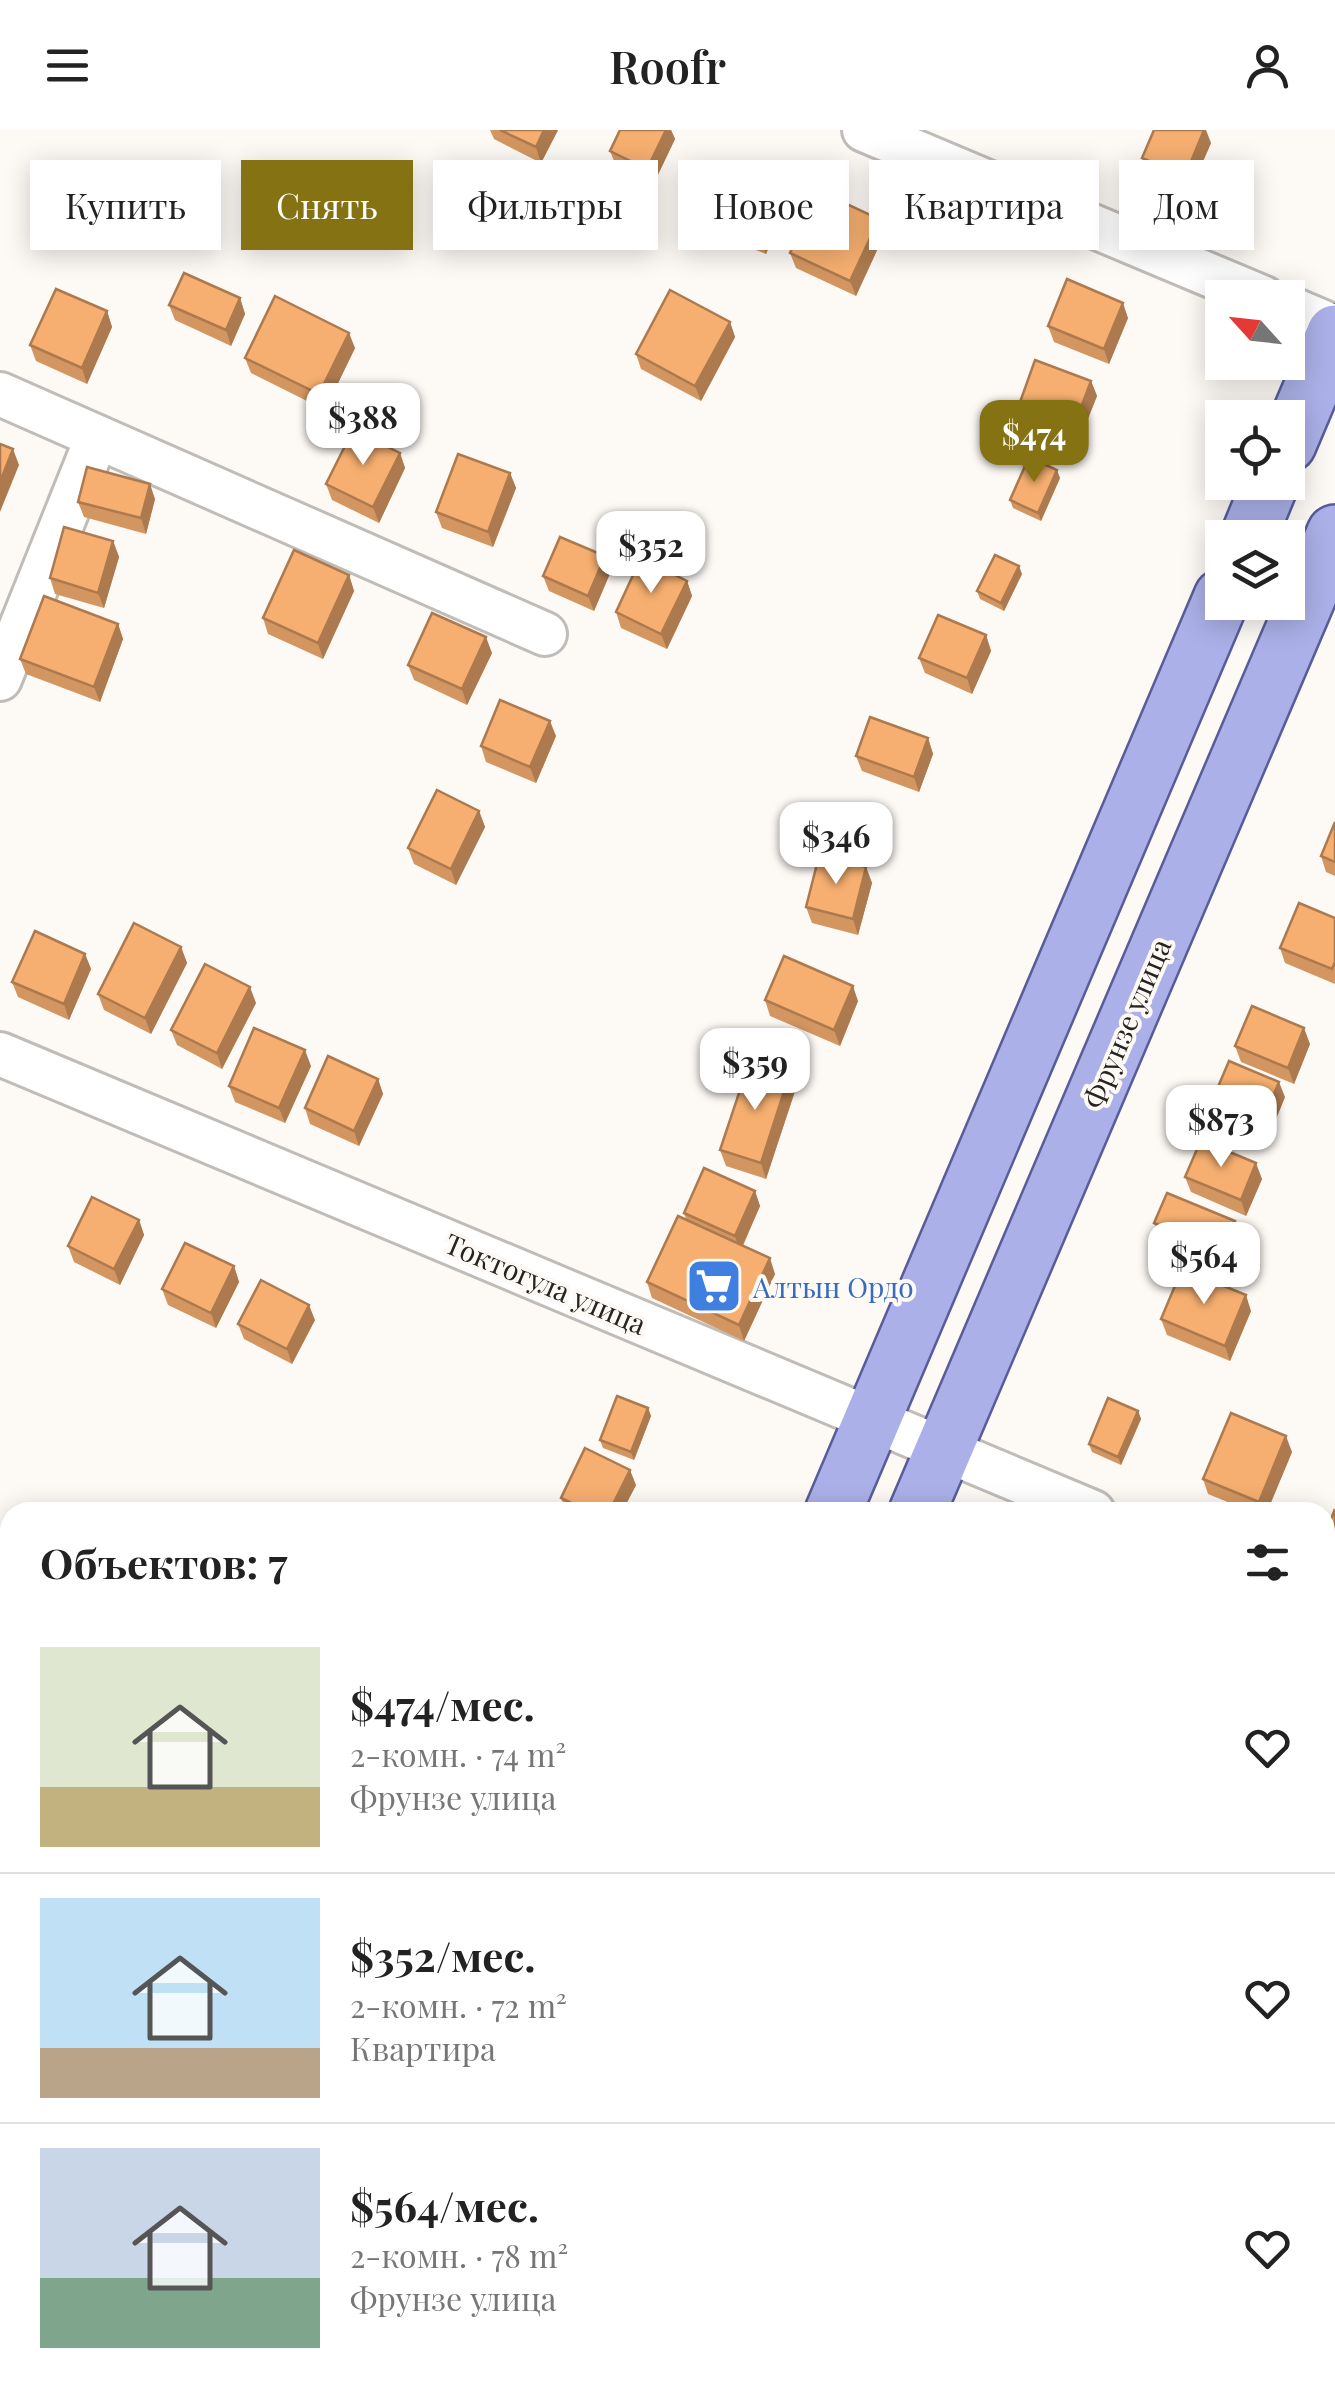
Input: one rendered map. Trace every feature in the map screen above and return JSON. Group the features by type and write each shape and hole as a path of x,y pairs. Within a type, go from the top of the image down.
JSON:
{"main road":[{"path":"1305,403 1335,330"},
{"name":"Фрунзе улица","path":"921,1502 1335,534"},
{"path":"837,1502 1212,620"}],"street":[{"path":"864,130 1221,280"},
{"path":"1305,316 1335,330"},
{"path":"0,394 545,634"},
{"path":"0,679 97,437"},
{"name":"Токтогула улица","path":"0,1054 1069,1502"}],"building":[{"path":"500,130 544,130 536,147"},
{"path":"620,130 666,130 651,160 628,160 610,151"},
{"path":"1154,130 1204,130 1192,160 1142,158"},
{"path":"849,205 869,214 869,240 850,281 790,253 849,250"},
{"path":"184,273 240,298 226,330 169,305"},
{"path":"1067,279 1123,303 1104,349 1048,326"},
{"path":"56,289 107,311 82,368 30,345"},
{"path":"670,290 730,322 695,386 636,354"},
{"path":"275,296 349,333 319,394 245,358"},
{"path":"1035,360 1091,381 1074,426 1019,405"},
{"path":"353,430 400,453 373,507 326,484"},
{"path":"0,444 13,449 0,482"},
{"path":"458,454 510,473 488,532 436,512"},
{"path":"1029,457 1057,470 1038,513 1010,500"},
{"path":"87,467 150,484 141,518 78,502"},
{"path":"64,527 113,541 98,593 50,578"},
{"path":"560,537 605,556 588,596 543,576"},
{"path":"294,550 349,575 318,643 263,618"},
{"path":"995,555 1019,566 1001,603 977,591"},
{"path":"641,558 687,581 661,634 616,612"},
{"path":"44,596 118,624 94,687 20,659"},
{"path":"432,613 486,637 462,689 408,665"},
{"path":"938,615 986,635 967,678 919,658"},
{"path":"500,700 550,721 530,767 481,746"},
{"path":"870,717 928,738 914,777 856,756"},
{"path":"437,790 479,811 451,869 408,848"},
{"path":"1335,822 1335,862 1321,856"},
{"path":"819,856 866,867 853,919 806,907"},
{"path":"1299,903 1335,918 1332,969 1280,948"},
{"path":"134,923 181,947 145,1018 98,994"},
{"path":"35,931 85,954 64,1004 12,982"},
{"path":"784,956 853,986 834,1030 765,1000"},
{"path":"205,964 250,987 217,1053 171,1030"},
{"path":"1252,1006 1304,1028 1288,1068 1235,1046"},
{"path":"254,1028 305,1050 279,1108 229,1086"},
{"path":"328,1056 378,1079 354,1131 305,1108"},
{"path":"1229,1061 1279,1082 1265,1115 1215,1094"},
{"path":"749,1063 789,1076 761,1163 720,1150"},
{"path":"1201,1140 1256,1163 1241,1200 1185,1177"},
{"path":"704,1168 755,1191 735,1236 684,1213"},
{"path":"1167,1193 1235,1221 1222,1251 1154,1223"},
{"path":"92,1197 139,1220 114,1269 68,1246"},
{"name":"Алтын Ордо","path":"678,1216 770,1258 739,1325 647,1282"},
{"path":"185,1243 234,1266 211,1313 162,1289"},
{"path":"1182,1269 1246,1295 1225,1346 1161,1319"},
{"path":"261,1280 309,1305 287,1349 238,1324"},
{"path":"617,1396 648,1408 631,1452 600,1440"},
{"path":"1108,1398 1138,1411 1118,1457 1089,1444"},
{"path":"1231,1413 1286,1436 1259,1502 1203,1479"},
{"path":"585,1448 630,1470 614,1502 569,1502 561,1498"}],"place":[{"name":"Алтын Ордо","path":"714,1286"}]}
